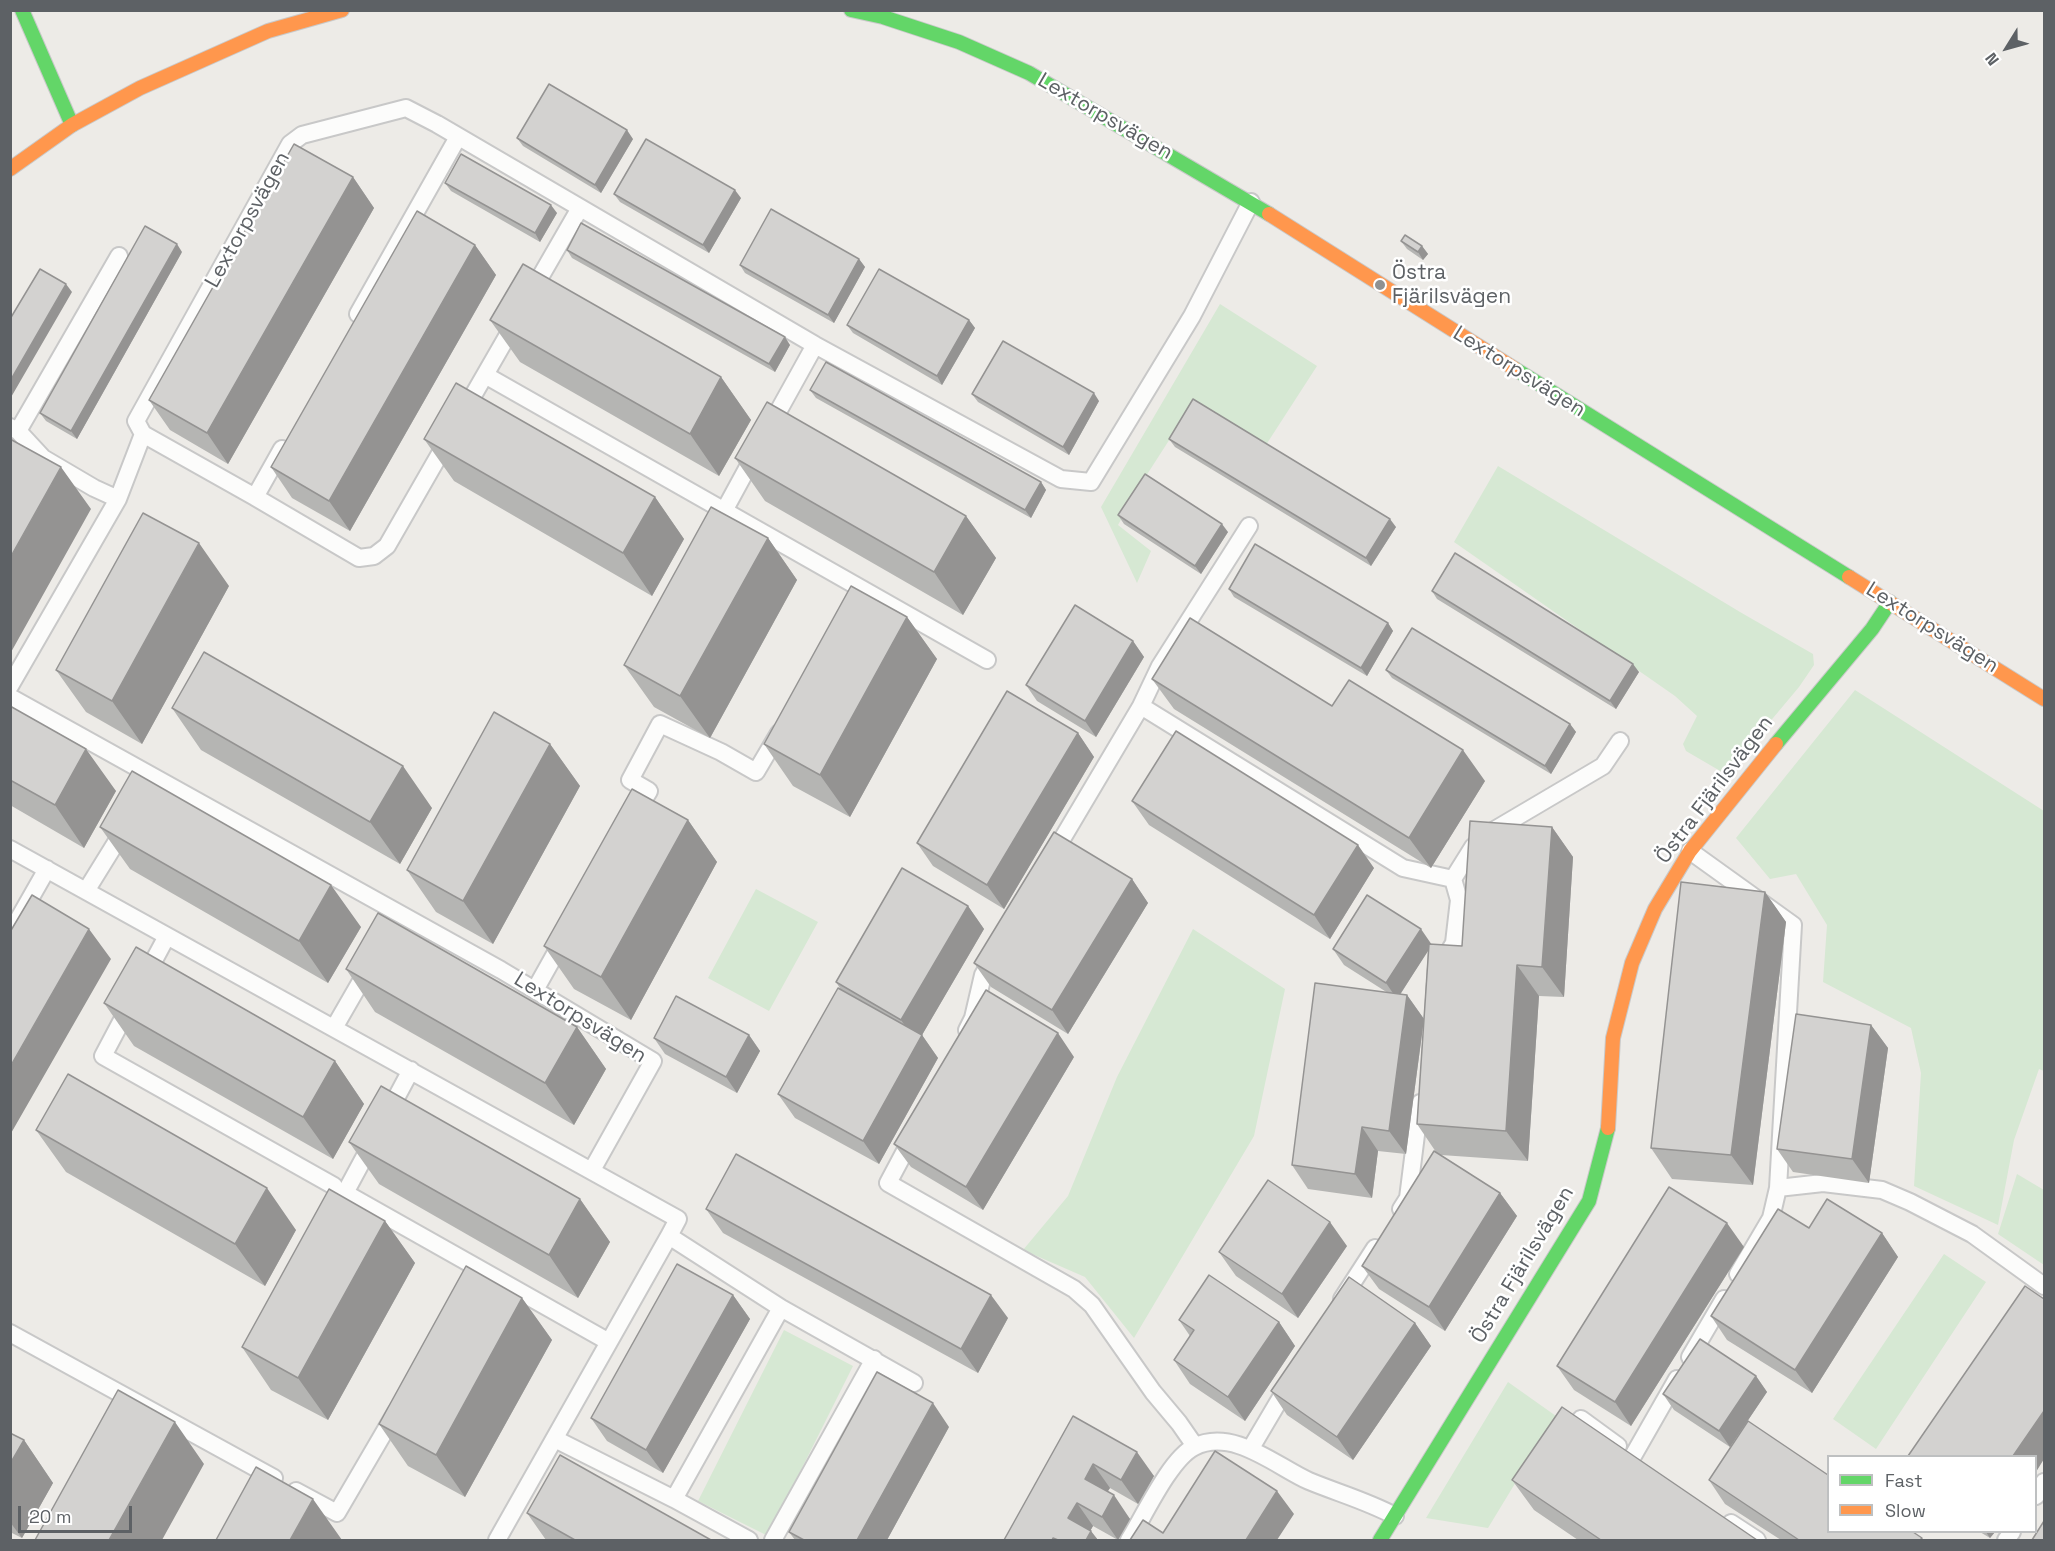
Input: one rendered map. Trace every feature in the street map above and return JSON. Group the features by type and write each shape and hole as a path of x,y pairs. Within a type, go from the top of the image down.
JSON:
{"street":[{"path":"22,10 72,125"},
{"path":"10,169 72,125 140,88 268,31 342,10"},
{"name":"Lextorpsvägen","path":"851,10 883,17 959,42 1029,73 1251,202 1380,285 2044,699"},
{"name":"Östra Fjärilsvägen","path":"1380,1540 1589,1201 1608,1133 1612,1038 1632,963 1655,909 1690,851 1872,629 1890,602"}],"lane":[{"name":"Lextorpsvägen","path":"10,686 118,499 143,434 136,421 290,144 302,135 406,108 458,137"},
{"path":"348,333 458,137 815,345 1061,479 1091,482 1192,316 1251,202"},
{"path":"143,434 359,558 374,556 387,546 580,208"},
{"path":"118,499 94,488 43,458 14,429 119,256"},
{"path":"724,511 815,345"},
{"path":"485,375 724,511 860,595 987,660"},
{"path":"255,497 290,436"},
{"path":"1044,871 1141,706 1160,666 1249,526"},
{"name":"Lextorpsvägen","path":"10,697 152,783 397,918 535,990 653,1062 592,1170"},
{"path":"1141,706 1403,868 1453,879"},
{"path":"628,826 649,791 630,780 660,724 722,752 756,772 786,722"},
{"path":"1431,980 1454,943 1459,900 1453,879 1473,847 1486,835 1603,766 1620,741"},
{"path":"86,891 132,816"},
{"path":"10,849 678,1219 497,1540"},
{"path":"1581,1419 1637,1460 1771,1218 1778,1188 1793,925 1690,851"},
{"path":"10,934 47,869"},
{"path":"535,990 570,929"},
{"path":"167,936 103,1056 334,1186"},
{"path":"962,1042 973,1018 983,975 1001,944"},
{"path":"334,1028 378,951"},
{"path":"411,1070 345,1193 476,1274 609,1342"},
{"path":"1331,1316 1408,1197 1421,1084"},
{"path":"921,1122 888,1183 1074,1289 1092,1305 1153,1392 1195,1446"},
{"path":"1778,1188 1823,1183 1882,1190 1972,1234 2044,1286"},
{"path":"669,1236 781,1308 914,1383"},
{"path":"674,1499 781,1308"},
{"path":"10,1333 260,1476 337,1513 403,1400"},
{"path":"773,1540 874,1359"},
{"path":"1251,1448 1299,1366"},
{"path":"555,1439 749,1540"},
{"path":"1129,1540 1172,1468 1195,1446 1210,1442 1251,1448 1308,1481 1370,1503 1395,1515"},
{"path":"1719,1515 1757,1540"}],"green space":[{"path":"1220,304 1317,366 1264,448 1195,400 1137,490 1118,525 1151,551 1137,583 1101,507"},
{"path":"1498,466 1813,654 1814,665 1799,687 1732,767 1722,772 1686,751 1683,744 1697,716 1675,696 1454,542"},
{"path":"1855,690 2044,811 2044,1071 2039,1069 2014,1140 1998,1225 1914,1186 1921,1073 1911,1028 1823,982 1827,925 1796,874 1770,879 1736,838"},
{"path":"756,889 818,922 769,1011 708,978"},
{"path":"1193,929 1285,989 1254,1136 1134,1338 1085,1277 1023,1250 1068,1196 1117,1077"},
{"path":"2017,1174 2044,1190 2044,1265 1998,1234"},
{"path":"1944,1254 1986,1282 1876,1449 1833,1419"},
{"path":"784,1330 853,1366 768,1536 698,1501"},
{"path":"1508,1382 1556,1416 1488,1528 1426,1518"}],"building":[{"path":"549,84 627,130 595,185 517,138"},
{"path":"646,139 735,190 703,245 614,194"},
{"path":"294,144 353,177 207,433 149,400"},
{"path":"461,154 551,205 535,233 445,183"},
{"path":"771,209 859,259 828,315 740,265"},
{"path":"417,211 475,245 329,501 271,467"},
{"path":"581,223 785,337 769,364 567,250"},
{"path":"145,226 177,244 71,431 40,413"},
{"path":"1405,235 1422,246 1418,252 1401,241"},
{"path":"523,264 721,377 690,434 490,320"},
{"path":"40,269 66,284 10,381 10,319"},
{"path":"879,269 969,320 937,376 847,325"},
{"path":"1003,341 1094,393 1063,447 972,394"},
{"path":"826,362 1041,482 1025,510 810,390"},
{"path":"456,383 655,497 623,553 424,439"},
{"path":"1193,399 1390,519 1366,558 1169,439"},
{"path":"767,402 966,516 934,572 735,458"},
{"path":"10,439 61,467 10,558"},
{"path":"1145,474 1222,524 1195,566 1118,515"},
{"path":"711,507 768,538 680,696 624,665"},
{"path":"143,513 199,543 112,701 56,670"},
{"path":"1255,544 1388,623 1361,668 1229,589"},
{"path":"1455,553 1633,664 1610,701 1432,591"},
{"path":"851,586 907,617 820,775 764,744"},
{"path":"1075,605 1133,641 1085,721 1026,685"},
{"path":"1190,618 1332,706 1349,680 1463,750 1409,838 1152,679"},
{"path":"1412,628 1570,724 1545,766 1386,670"},
{"path":"204,652 403,766 370,822 172,708"},
{"path":"1007,691 1078,733 987,885 917,843"},
{"path":"10,706 86,749 55,805 10,780"},
{"path":"494,712 550,744 463,901 407,870"},
{"path":"1176,731 1358,845 1314,915 1132,801"},
{"path":"132,771 331,885 299,941 100,827"},
{"path":"632,789 688,820 601,977 544,946"},
{"path":"1470,821 1552,827 1542,967 1517,965 1506,1131 1417,1124 1429,944 1462,946"},
{"path":"1054,832 1132,879 1052,1010 974,963"},
{"path":"902,868 968,906 901,1020 836,982"},
{"path":"1681,882 1765,892 1731,1155 1651,1148"},
{"path":"32,895 89,929 10,1067 10,932"},
{"path":"1367,895 1421,929 1386,983 1333,949"},
{"path":"378,913 577,1027 545,1083 346,969"},
{"path":"136,947 335,1061 303,1117 104,1003"},
{"path":"1315,983 1407,995 1389,1131 1362,1127 1355,1174 1292,1165"},
{"path":"838,988 922,1035 863,1141 778,1094"},
{"path":"986,990 1058,1033 966,1187 894,1144"},
{"path":"676,996 749,1035 726,1077 654,1038"},
{"path":"1796,1014 1871,1025 1852,1159 1777,1149"},
{"path":"68,1074 267,1188 235,1244 36,1130"},
{"path":"381,1086 580,1199 549,1255 349,1142"},
{"path":"1434,1151 1500,1193 1429,1307 1362,1266"},
{"path":"736,1154 991,1295 961,1349 706,1209"},
{"path":"1268,1180 1330,1222 1282,1294 1219,1252"},
{"path":"1669,1187 1727,1223 1615,1402 1557,1366"},
{"path":"329,1189 385,1221 298,1378 242,1347"},
{"path":"1827,1199 1882,1233 1795,1370 1711,1316 1778,1209 1809,1228"},
{"path":"677,1264 733,1295 646,1450 591,1418"},
{"path":"466,1266 522,1298 436,1455 379,1424"},
{"path":"1209,1275 1279,1322 1228,1397 1174,1360 1194,1330 1179,1320"},
{"path":"1349,1277 1415,1323 1337,1437 1271,1391"},
{"path":"2025,1286 2044,1299 2044,1411 2014,1455 1909,1455"},
{"path":"1700,1339 1756,1376 1719,1431 1663,1394"},
{"path":"877,1372 933,1403 857,1540 804,1540 789,1532"},
{"path":"118,1390 175,1422 109,1540 35,1540"},
{"path":"1562,1407 1757,1540 1601,1540 1512,1480"},
{"path":"1073,1416 1137,1452 1121,1480 1093,1464 1085,1479 1114,1495 1102,1517 1077,1503 1068,1518 1091,1531 1086,1540 1053,1538 1052,1540 1004,1540"},
{"path":"1748,1421 1827,1474 1827,1533 1914,1533 1922,1538 1920,1540 1799,1540 1709,1480"},
{"path":"10,1433 24,1440 10,1464"},
{"path":"1215,1451 1277,1491 1246,1540 1130,1540 1143,1520 1163,1533"},
{"path":"560,1455 711,1540 575,1540 527,1513"},
{"path":"256,1467 313,1499 290,1540 216,1540"},
{"path":"2044,1521 2044,1540 2032,1540"}],"traffic: fast":[{"path":"22,10 72,125"},
{"path":"851,10 883,17 959,42 1029,73 1269,214"},
{"path":"1515,369 1849,577"},
{"path":"1776,744 1872,629 1890,602"},
{"path":"1380,1540 1589,1201 1608,1128"}],"traffic: slow":[{"path":"10,169 72,125 140,88 268,31 342,10"},
{"path":"1269,214 1515,369"},
{"path":"1849,577 2044,699"},
{"path":"1608,1128 1613,1038 1632,963 1655,909 1690,851 1776,744"}],"place":[{"name":"Östra Fjärilsvägen","path":"1380,285"}]}
